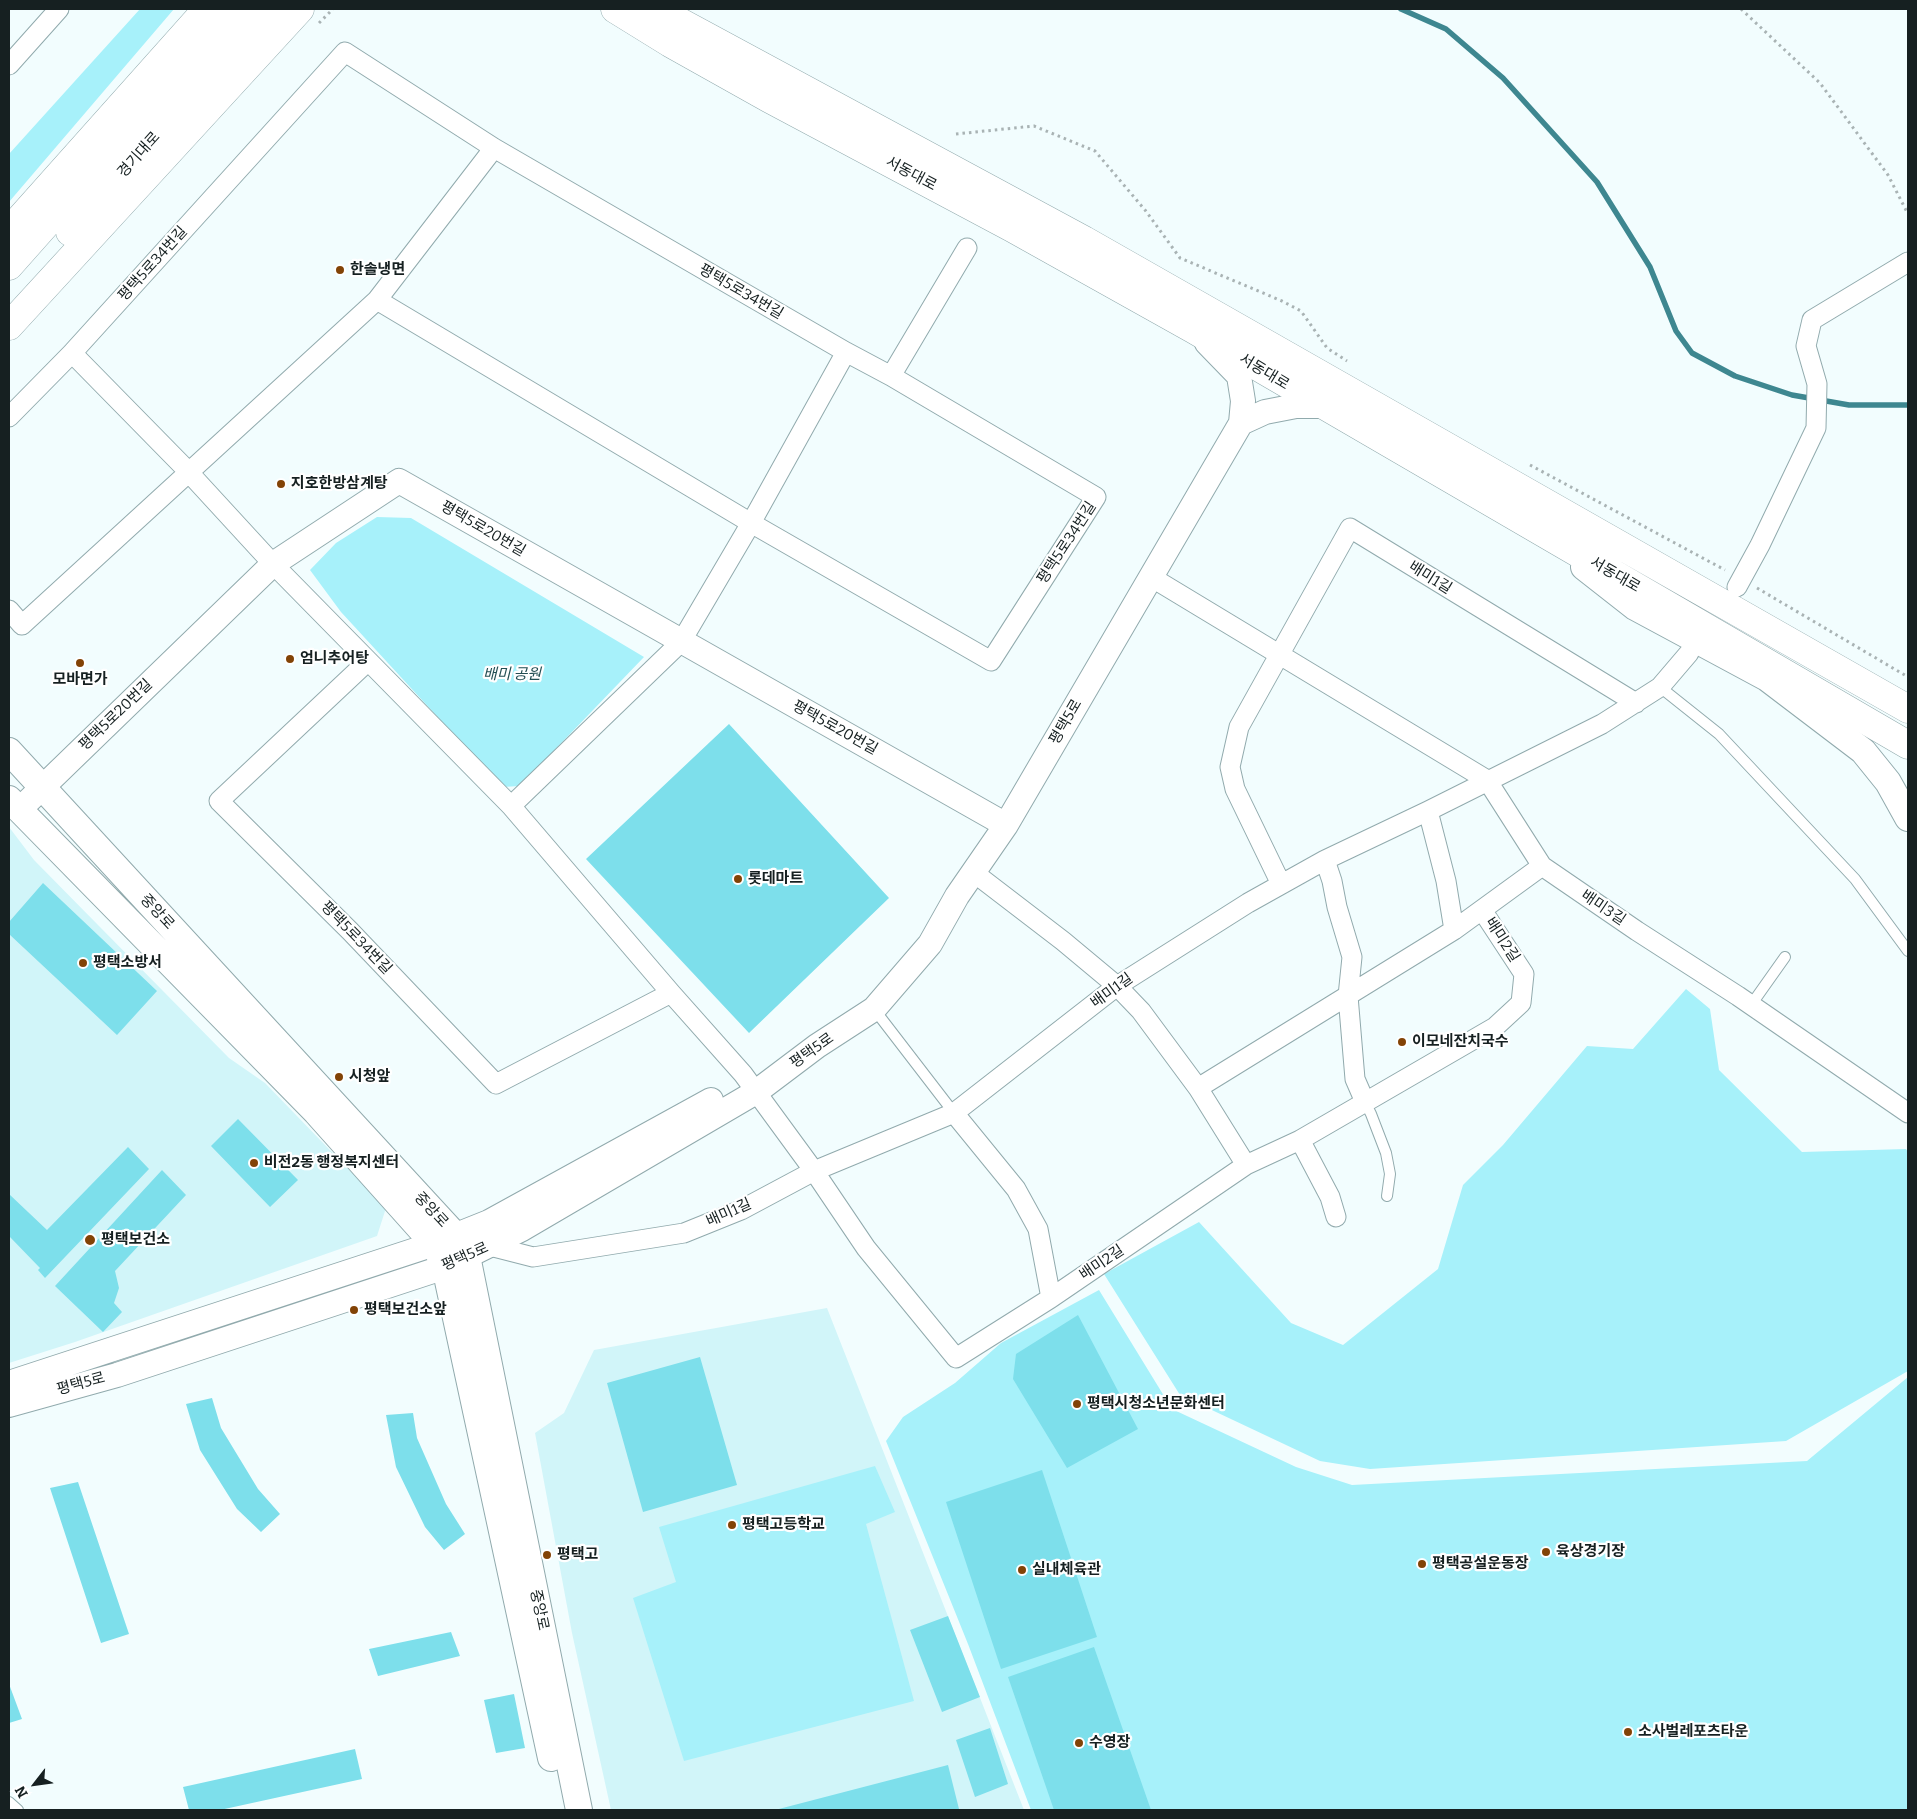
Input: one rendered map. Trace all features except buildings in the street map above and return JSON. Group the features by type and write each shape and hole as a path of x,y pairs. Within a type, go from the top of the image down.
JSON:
{"main road":[{"path":"9,231 207,9"},
{"name":"경기대로","path":"9,266 237,9"},
{"name":"경기대로","path":"9,300 269,9"},
{"path":"9,326 300,9"},
{"name":"서동대로","path":"615,9 670,43 770,99 1012,228 1193,329 1322,406 1908,745"},
{"name":"서동대로","path":"656,9 1092,244 1908,709"},
{"path":"1534,528 1636,607 1767,678 1863,752 1888,782 1908,818"},
{"name":"중앙로","path":"9,751 458,1250 579,1810"},
{"name":"중앙로","path":"14,804 316,1112 458,1250 562,1810"}],"street":[{"path":"9,65 59,9"},
{"name":"평택5로34번길","path":"9,417 72,352 345,52 494,148 846,352 891,376 1096,497 991,661 751,523 377,300"},
{"path":"9,610 22,625 377,300 494,148"},
{"path":"891,376 967,248"},
{"path":"1739,583 1816,428 1817,384 1806,346 1812,320 1908,262"},
{"path":"1193,329 1239,376 1243,401 1241,423 1265,412 1296,406 1322,406"},
{"path":"72,352 188,472 273,564 511,806 743,1074 814,1171"},
{"path":"511,806 681,642 751,523 846,352"},
{"name":"평택5로","path":"9,1405 120,1360 522,1230 756,1092 817,1046 874,1009 930,944 972,872 1006,825 1241,423"},
{"name":"평택5로20번길","path":"14,804 42,787 273,564 399,481 1006,825"},
{"name":"배미1길","path":"1281,884 1235,789 1230,767 1239,727 1350,528 1636,703"},
{"path":"1150,577 1487,780"},
{"name":"배미1길","path":"458,1250 533,1257 684,1233 741,1210 814,1171 954,1113 1117,986 1248,903 1325,860 1428,812 1487,780 1602,724 1660,687 1689,653"},
{"name":"평택5로34번길","path":"368,661 219,801 350,931 496,1084 671,993"},
{"name":"배미3길","path":"1487,780 1542,866 1637,932 1751,1005 1908,1113"},
{"path":"1428,812 1446,880 1454,930"},
{"path":"1325,860 1352,956 1348,996 1355,1079 1365,1102"},
{"path":"1482,910 1542,866"},
{"path":"972,872 1117,986 1141,1011 1198,1088 1246,1165"},
{"name":"배미2길","path":"814,1171 866,1248 956,1358 1051,1298 1246,1165 1300,1140 1495,1027 1521,1003 1524,974 1482,910 1454,930 1198,1088"},
{"path":"458,1250 489,1222 718,1096 756,1092"},
{"path":"954,1113 1016,1190 1038,1229 1051,1298"},
{"path":"1300,1140 1330,1197 1336,1217"},
{"path":"9,1383 120,1360"}],"lane":[{"path":"1660,687 1726,741 1855,880 1908,951"},
{"path":"1751,1005 1785,957"},
{"path":"874,1009 954,1113"},
{"path":"1365,1102 1386,1153 1390,1174 1387,1196"},
{"path":"9,1802 18,1810"}],"path":[{"path":"1741,9 1820,83 1888,175 1908,214"},
{"path":"956,134 1034,126 1095,151 1145,210 1180,258 1282,300 1301,311 1327,348 1350,363"},
{"path":"1526,463 1908,676"}],"shaded area":[{"path":"9,827 34,860 229,1058 265,1083 386,1208 377,1236 75,1342 9,1363"},
{"name":"평택고등학교","path":"827,1308 1024,1810 611,1810 572,1633 535,1433 564,1413 594,1350"}],"green space":[{"path":"140,9 174,9 9,202 9,154"},
{"name":"배미 공원","path":"377,517 411,518 644,657 520,786 502,787 341,612 310,570 336,543"},
{"path":"1686,989 1710,1009 1719,1070 1802,1152 1906,1149 1908,1152 1908,1371 1786,1441 1370,1469 1320,1461 1180,1395 1104,1274 1199,1222 1291,1323 1343,1345 1438,1269 1463,1185 1503,1145 1587,1046 1633,1049"},
{"name":"평택공설운동장","path":"1099,1290 1172,1409 1296,1467 1352,1485 1807,1461 1908,1377 1908,1810 1031,1810 968,1644 886,1441 903,1417 955,1383 1001,1343"},
{"path":"875,1466 895,1512 866,1524 914,1701 684,1761 633,1598 676,1582 659,1527"}],"waterway":[{"path":"1401,9 1446,29 1503,78 1597,182 1650,267 1676,331 1692,353 1735,376 1792,395 1849,405 1908,405"}],"place":[{"name":"한솔냉면","path":"340,270"},
{"name":"지호한방삼계탕","path":"281,484"},
{"name":"엄니추어탕","path":"290,659"},
{"name":"모바면가","path":"80,663"},
{"name":"롯데마트","path":"738,879"},
{"name":"평택소방서","path":"83,963"},
{"name":"이모네잔치국수","path":"1402,1042"},
{"name":"시청앞","path":"339,1077"},
{"name":"비전2동 행정복지센터","path":"254,1163"},
{"name":"평택보건소","path":"90,1240"},
{"name":"평택보건소앞","path":"354,1310"},
{"name":"평택시청소년문화센터","path":"1077,1404"},
{"name":"평택고등학교","path":"732,1525"},
{"name":"육상경기장","path":"1546,1552"},
{"name":"평택고","path":"547,1555"},
{"name":"평택공설운동장","path":"1422,1564"},
{"name":"실내체육관","path":"1022,1570"},
{"name":"소사벌레포츠타운","path":"1628,1732"},
{"name":"수영장","path":"1079,1743"}]}
